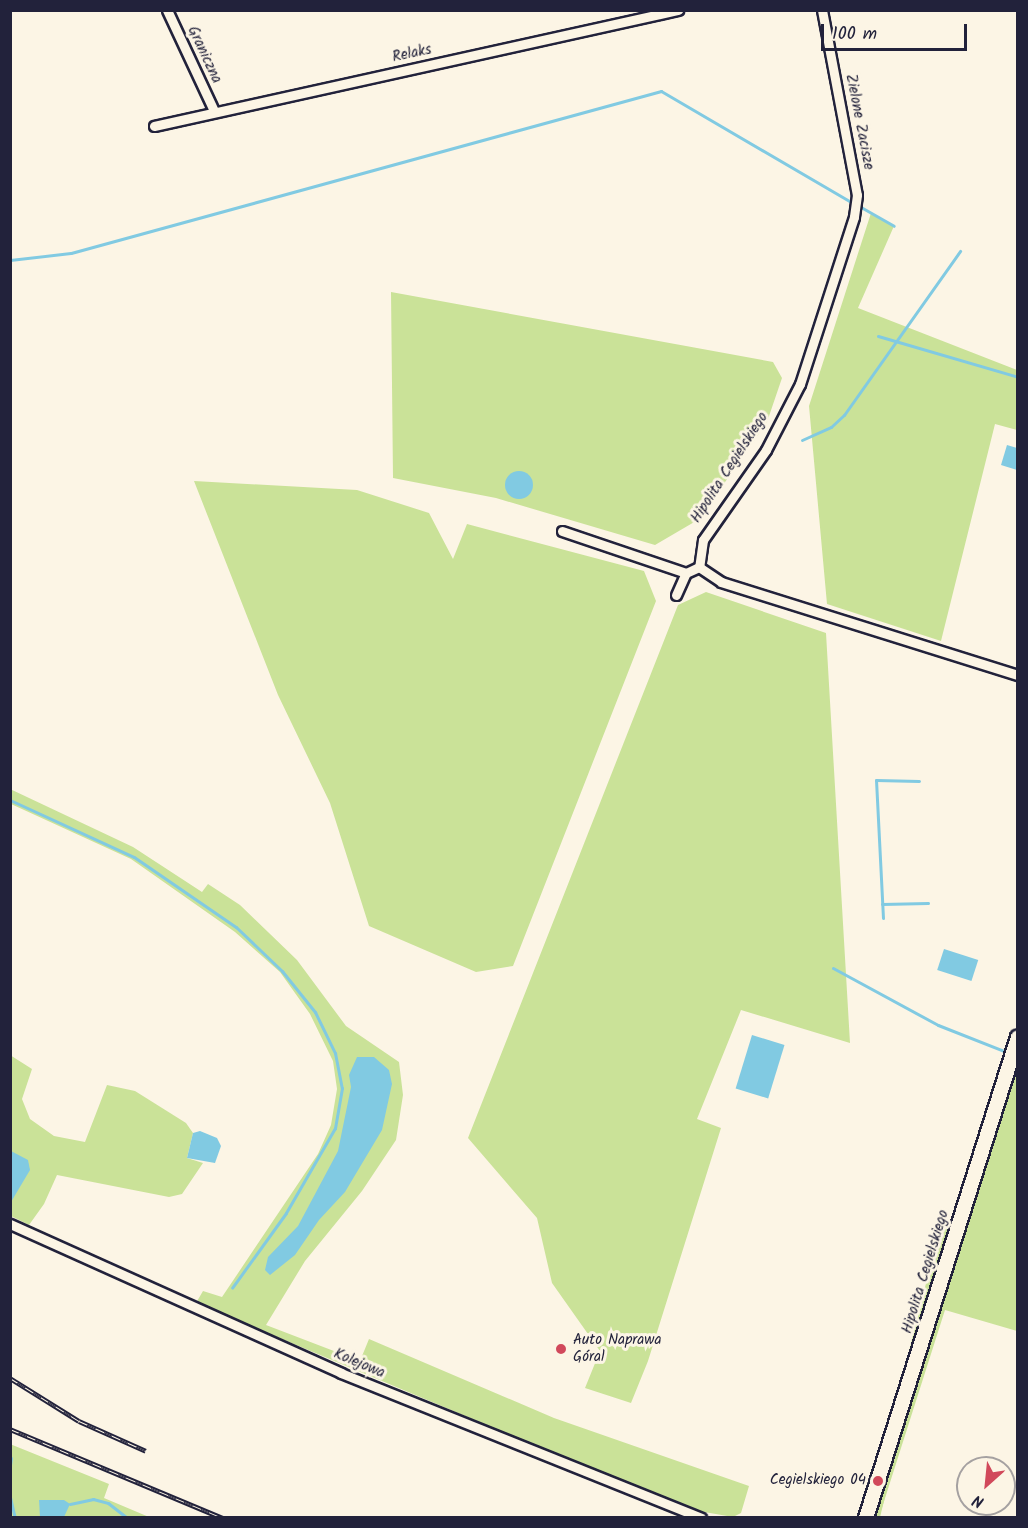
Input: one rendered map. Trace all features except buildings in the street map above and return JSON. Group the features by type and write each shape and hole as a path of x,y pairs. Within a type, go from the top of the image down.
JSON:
{"street":[{"name":"Graniczna","path":"167,10 214,111"},
{"name":"Relaks","path":"154,126 678,10"},
{"name":"Zielone Zacisze","path":"822,10 856,205"},
{"name":"Hipolita Cegielskiego","path":"699,567 703,540 766,450 800,384 856,205"},
{"path":"562,531 686,573"},
{"path":"676,595 686,573 699,567 721,582 1017,675"},
{"name":"Hipolita Cegielskiego","path":"866,1518 1017,1037"},
{"name":"Kolejowa","path":"10,1224 341,1373 701,1518"}],"green space":[{"path":"871,213 894,226 858,308 1017,370 1017,430 995,424 941,641 827,604 809,406"},
{"path":"391,292 773,362 782,378 767,422 716,495 696,521 655,545 496,498 393,478"},
{"path":"194,481 357,490 429,513 453,559 467,524 644,571 656,601 513,966 476,972 369,926 330,803 278,695"},
{"path":"706,592 826,633 850,1043 741,1010 697,1119 721,1128 648,1361 631,1403 585,1388 600,1351 552,1283 537,1218 468,1138 678,605"},
{"path":"10,789 133,847 202,892 208,884 240,905 297,960 346,1026 399,1062 403,1095 396,1140 362,1191 305,1261 266,1325 360,1361 369,1339 554,1418 749,1486 741,1513 733,1517 687,1509 196,1303 203,1291 222,1297 318,1154 331,1125 337,1089 333,1061 310,1014 280,972 235,932 131,859 11,804"},
{"path":"10,1055 32,1069 22,1099 30,1119 54,1136 85,1142 107,1085 135,1091 186,1123 193,1133 187,1158 203,1163 182,1194 169,1197 57,1175 44,1204 29,1225 11,1216"},
{"path":"1018,1059 1017,1331 945,1310 879,1517 871,1518"},
{"path":"940,1227 952,1230 880,1518 867,1518"},
{"path":"10,1444 109,1484 104,1498 149,1517 11,1517"}],"water":[{"path":"1007,445 1017,448 1017,470 1001,465"},
{"path":"519,471 529,475 533,485 529,495 519,499 509,495 505,485 509,475"},
{"path":"944,949 978,960 971,981 937,970"},
{"path":"752,1035 785,1045 768,1098 736,1089"},
{"path":"357,1057 374,1057 389,1070 392,1084 382,1130 345,1192 319,1220 295,1255 270,1275 265,1270 268,1257 298,1226 338,1151 351,1087 349,1075"},
{"path":"200,1131 217,1138 221,1146 215,1163 187,1158 193,1133"},
{"path":"11,1151 28,1160 30,1170 11,1202"},
{"path":"39,1500 64,1500 70,1504 64,1517 40,1517"}],"waterway":[{"path":"10,260 71,253 661,91 853,203"},
{"path":"859,206 894,226"},
{"path":"802,440 831,427 844,415 960,251"},
{"path":"878,336 1018,377"},
{"path":"883,918 876,780 919,781"},
{"path":"10,800 134,857 236,927 282,971 315,1012 335,1053 342,1088 335,1128 286,1213 232,1288"},
{"path":"882,904 928,903"},
{"path":"833,968 938,1025 1009,1053"},
{"path":"10,1465 11,1458"},
{"path":"10,1497 15,1518"},
{"path":"70,1504 93,1499 108,1503 127,1518"}],"railway":[{"path":"10,1378 79,1421 146,1451"},
{"path":"10,1429 223,1518"}],"place":[{"name":"Auto Naprawa Góral","path":"561,1349"},
{"name":"Cegielskiego 04","path":"878,1481"}]}
